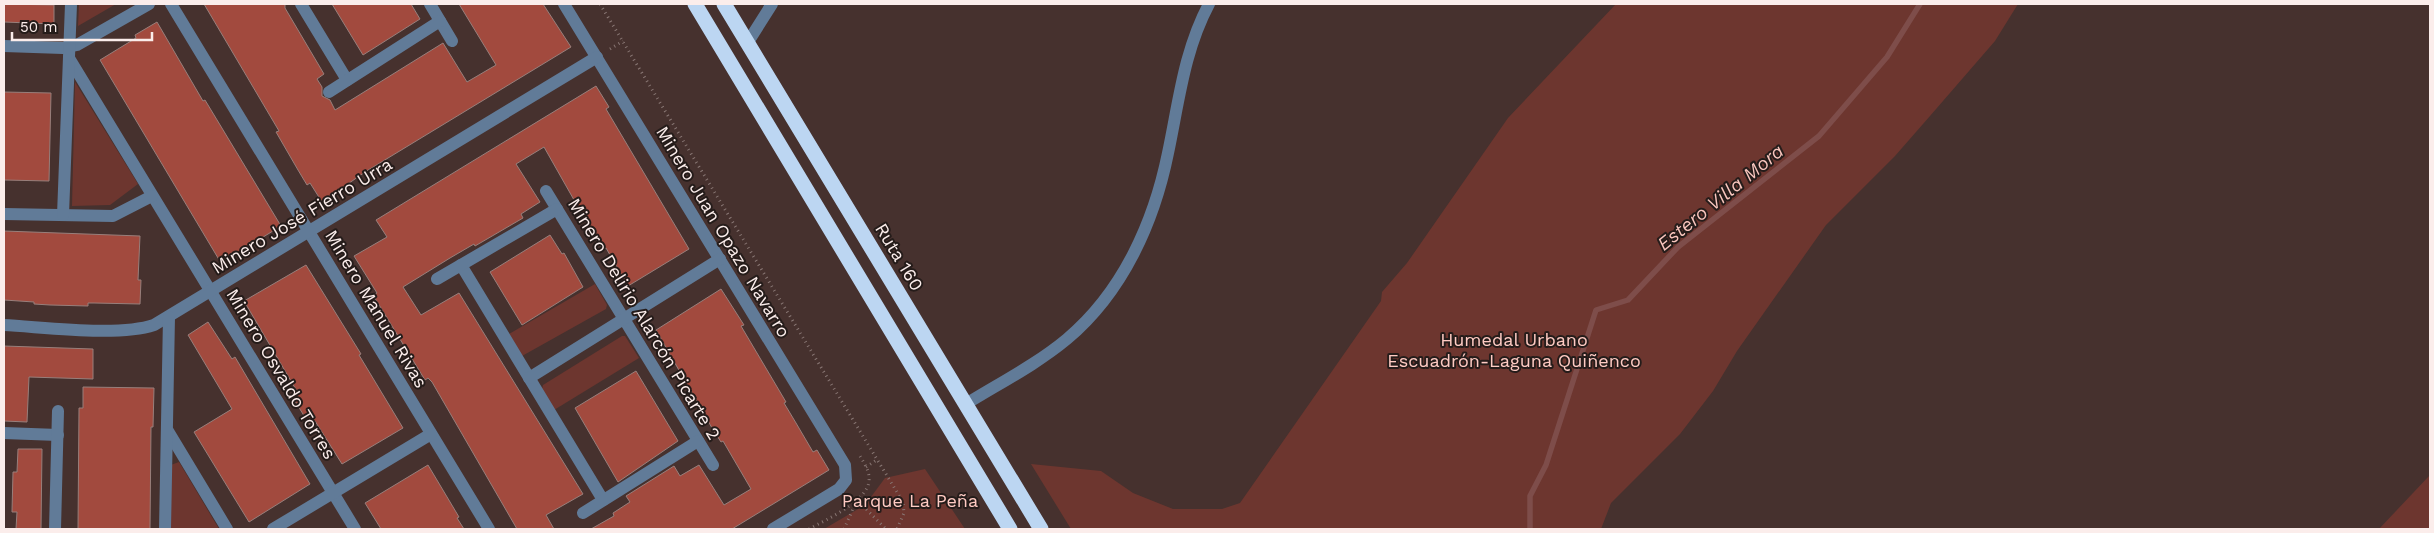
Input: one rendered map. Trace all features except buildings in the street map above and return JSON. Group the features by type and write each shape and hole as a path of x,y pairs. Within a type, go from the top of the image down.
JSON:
{"highway":[{"path":"695,4 1010,529"},
{"name":"Ruta 160","path":"724,4 1041,529"}],"street":[{"path":"63,216 70,4"},
{"path":"4,46 69,53 149,4"},
{"name":"Minero Manuel Rivas","path":"171,4 489,529"},
{"path":"301,4 347,80"},
{"path":"430,4 452,41"},
{"name":"Minero Juan Opazo Navarro","path":"564,4 845,465 846,480 839,489 773,529"},
{"path":"748,42 772,4"},
{"path":"966,404 1048,353 1068,338 1085,322 1117,283 1142,237 1160,188 1186,60 1209,4"},
{"path":"329,92 440,21"},
{"name":"Minero Osvaldo Torres","path":"69,53 152,196 354,529"},
{"name":"Minero José Fierro Urra","path":"4,325 132,330 154,325 597,57"},
{"name":"Minero Delirio Alarcón Picarte 2","path":"546,192 713,465"},
{"path":"4,214 113,216 152,196"},
{"path":"438,278 557,209"},
{"path":"529,378 720,259"},
{"path":"461,265 603,500"},
{"path":"165,529 169,317"},
{"path":"54,529 58,411"},
{"path":"168,431 227,529"},
{"path":"4,434 58,434"},
{"path":"273,529 432,434"},
{"path":"583,513 698,441"}],"path":[{"path":"600,4 878,459 904,507 902,519 897,529"},
{"path":"611,49 623,41"},
{"path":"866,467 878,459"},
{"path":"844,529 857,500 886,529"}],"green space":[{"path":"79,4 116,4 78,26"},
{"name":"Humedal Urbano Escuadrón-Laguna Quiñenco","path":"1616,4 2018,4 1995,41 1930,116 1895,156 1826,225 1737,351 1713,391 1680,434 1611,503 1601,529 1071,529 1031,464 1101,471 1133,493 1173,509 1222,509 1240,503 1381,301 1382,292 1407,263 1508,118"},
{"path":"75,82 138,184 110,205 72,206"},
{"path":"595,284 607,305 606,309 522,356 509,334"},
{"path":"622,336 625,336 639,358 554,410 542,389 543,385"},
{"path":"179,462 219,529 167,529 168,466"},
{"name":"Parque La Peña","path":"925,469 965,529 824,529 865,505 885,478"},
{"path":"2430,475 2430,529 2379,529"}],"waterway":[{"name":"Estero Villa Mora","path":"1530,529 1530,496 1546,465 1596,310 1628,300 1678,247 1819,136 1887,57 1920,4"}]}
